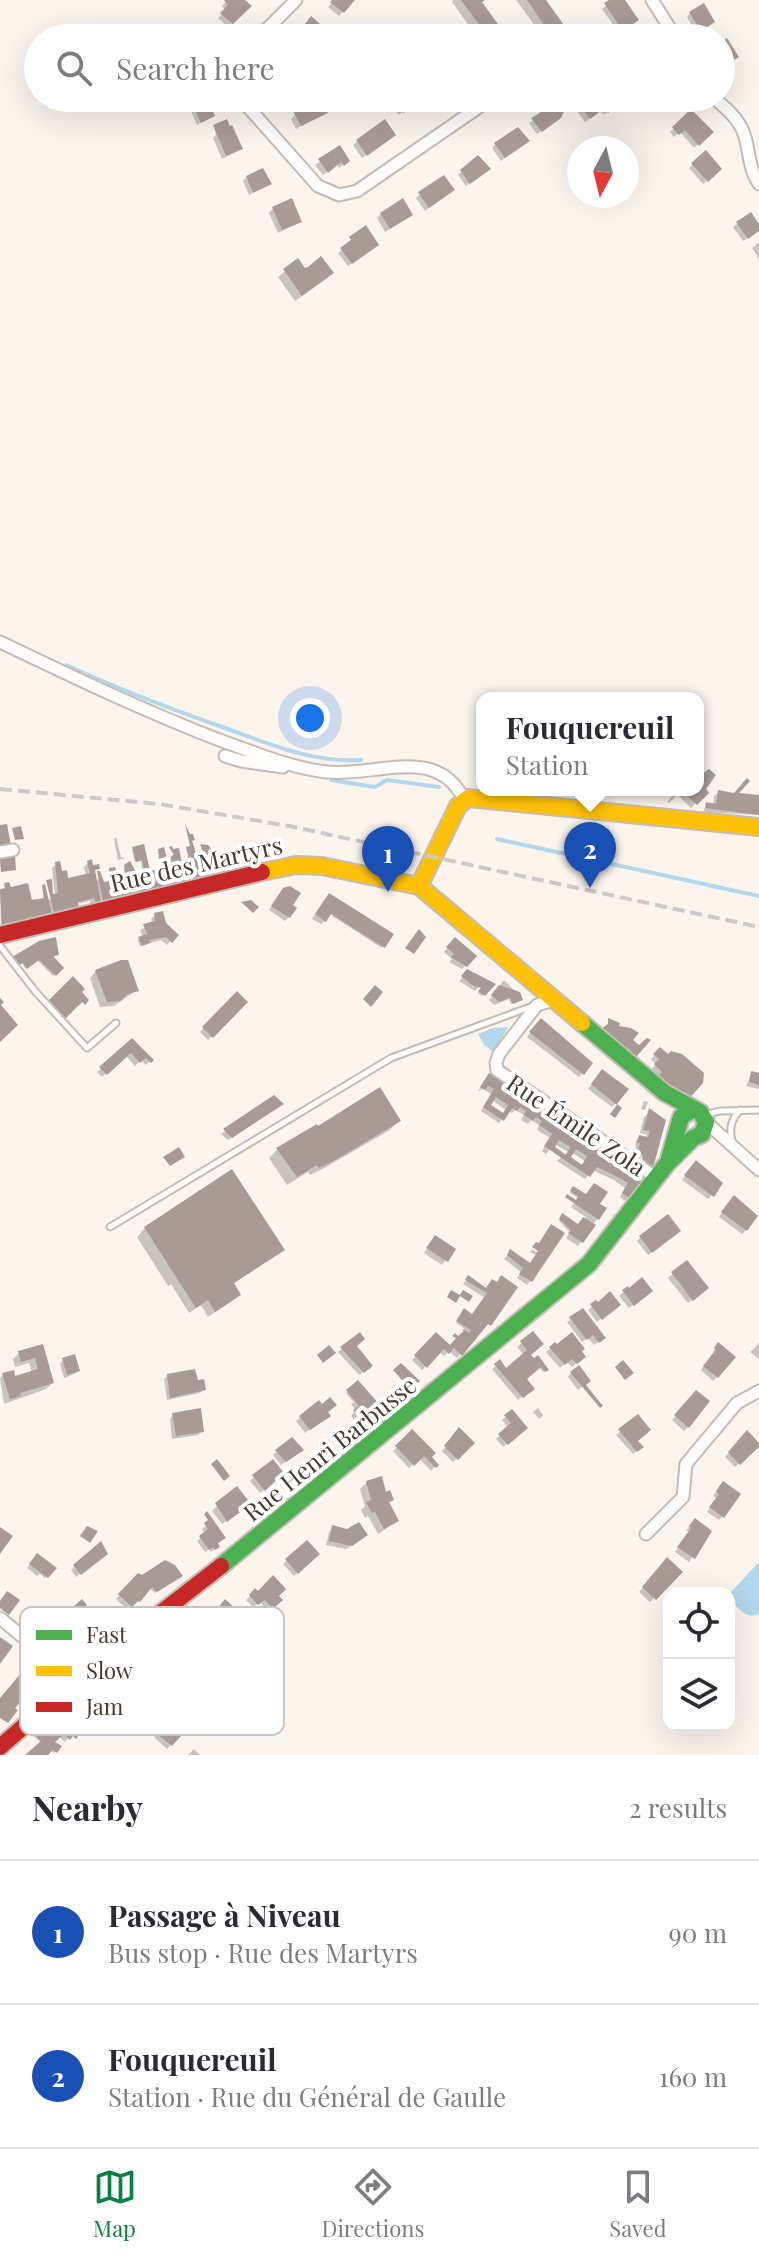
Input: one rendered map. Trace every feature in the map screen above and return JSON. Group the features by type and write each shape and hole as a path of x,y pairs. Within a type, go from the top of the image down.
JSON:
{"street":[{"path":"272,24 296,0"},
{"path":"652,0 667,24"},
{"path":"252,112 318,186 339,195 357,191 472,112"},
{"path":"730,112 744,131 752,174 759,184"},
{"path":"0,642 185,726 303,768"},
{"path":"225,756 258,764 342,773 426,768 449,776 464,800"},
{"path":"419,886 458,806 471,797 759,827"},
{"path":"0,852 13,850"},
{"name":"Rue des Martyrs","path":"0,935 296,865 322,866 419,886 554,1000"},
{"path":"537,1005 554,1000 665,1093 693,1124 733,1148 759,1170"},
{"name":"Rue Émile Zola","path":"537,1005 499,1054 497,1070 662,1172"},
{"name":"Rue Henri Barbusse","path":"169,1607 279,1521 589,1264 662,1172 693,1124"},
{"path":"646,1534 683,1497 686,1464 737,1403 759,1391"},
{"path":"0,1618 20,1635"},
{"name":"Rue Henri Barbusse","path":"0,1747 20,1729"}],"lane":[{"path":"0,946 35,991 87,1048 116,1023"},
{"path":"110,1227 391,1058 537,1005"},
{"path":"733,1148 730,1130 734,1117 741,1110"},
{"path":"693,1124 741,1110 759,1110"}],"water":[{"path":"508,1027 492,1051 478,1034 493,1028"},
{"path":"759,1562 759,1614 750,1616 735,1604 735,1588"}],"building":[{"path":"224,0 245,0 252,6 233,24 220,13 228,5"},
{"path":"355,0 344,13 330,2"},
{"path":"461,0 485,0 482,2 498,24 479,24"},
{"path":"527,0 546,0 563,24 543,24"},
{"path":"625,0 639,20 633,24 618,24 604,3"},
{"path":"704,3 715,22 697,24 689,12"},
{"path":"311,16 320,24 305,24"},
{"path":"196,112 213,112 215,116 201,123"},
{"path":"328,112 328,113 301,126 294,113"},
{"path":"541,112 564,112 561,118 542,132 531,118"},
{"path":"585,112 600,112 590,119"},
{"path":"688,112 694,112 714,132 699,146 685,130 679,135 672,127"},
{"path":"227,119 243,149 226,156 213,125"},
{"path":"385,119 396,135 367,156 356,140"},
{"path":"518,127 530,141 505,158 494,143"},
{"path":"340,145 350,161 344,166 341,162 328,173 318,159"},
{"path":"706,150 722,169 708,182 691,163"},
{"path":"478,155 491,169 470,184 460,170"},
{"path":"263,168 272,184 253,193 246,176"},
{"path":"444,175 455,190 429,208 418,192"},
{"path":"292,198 302,222 282,230 272,207"},
{"path":"403,198 413,215 390,229 380,213"},
{"path":"751,212 759,224 759,231 748,239 736,222"},
{"path":"366,225 379,245 352,264 340,248"},
{"path":"321,256 334,273 302,296 283,269 298,258 305,268 308,267"},
{"path":"709,769 716,775 706,789 709,793 697,805 687,796 704,796 704,773"},
{"path":"747,778 750,781 739,793 759,795 759,815 705,808 706,802 716,804 718,790 734,793"},
{"path":"7,824 11,846 0,848 0,825"},
{"path":"185,824 193,834 198,859 205,858 200,844 208,845 227,867 225,872 103,901 97,871 100,871 104,882 110,881 109,868 115,867 120,879 126,877 124,865 130,861 137,874 144,873 142,860 136,862 132,847 144,844 150,871 160,869 158,849 164,847 169,867 174,855 169,847 172,846 173,849 179,848 182,864 190,862"},
{"path":"21,826 24,839 15,840 12,828"},
{"path":"15,856 16,870 1,872 0,859"},
{"path":"92,859 93,865 99,864 100,869 95,870 101,902 95,903 94,898 78,902 79,907 54,913 46,880 52,879 53,894 58,893 55,862 60,861 62,871 67,870 68,878 90,873 87,861"},
{"path":"9,882 11,887 28,883 32,900 44,898 42,885 45,884 52,914 2,926 0,889"},
{"path":"290,886 301,893 293,905 297,908 290,918 271,906 283,888"},
{"path":"329,893 394,934 385,948 331,914 326,922 315,914"},
{"path":"251,900 259,907 253,913 241,902"},
{"path":"163,911 166,923 179,935 172,943 166,937 149,940 150,943 142,946 138,937 147,934 143,924 155,921 154,913"},
{"path":"419,929 426,937 414,954 405,948"},
{"path":"56,937 59,955 53,956 64,968 56,976 39,960 27,969 12,957 39,941"},
{"path":"455,937 477,956 467,967 451,957 454,954 446,947"},
{"path":"128,960 139,991 128,994 120,1001 107,1002 95,970"},
{"path":"467,969 496,984 485,996 478,991 481,988 461,976"},
{"path":"73,976 85,989 82,992 89,1000 85,1005 82,1002 65,1019 48,1001"},
{"path":"375,985 383,992 371,1007 363,999"},
{"path":"499,985 520,992 523,1000 513,1004 510,998 499,1002 491,995"},
{"path":"237,991 248,1002 213,1038 202,1027"},
{"path":"0,998 4,1002 1,1005 18,1025 0,1042"},
{"path":"541,1018 593,1063 584,1075 529,1032"},
{"path":"608,1018 620,1023 619,1026 639,1033 633,1040 639,1045 647,1038 651,1040 636,1057 602,1028 608,1024"},
{"path":"132,1038 154,1060 151,1063 146,1058 140,1063 131,1053 107,1075 99,1067"},
{"path":"660,1047 668,1054 671,1051 682,1054 704,1073 703,1083 688,1100 659,1076 662,1072 654,1064 659,1059 653,1054"},
{"path":"602,1069 629,1089 617,1104 622,1108 615,1118 610,1114 617,1105 591,1084"},
{"path":"751,1071 759,1073 759,1085 749,1082"},
{"path":"489,1073 648,1177 631,1199 622,1193 628,1183 597,1167 590,1177 544,1146 552,1134 539,1125 542,1121 536,1117 533,1121 524,1115 526,1111 520,1107 517,1111 512,1108 504,1121 483,1107 494,1089 480,1087","holes":["496,1097 508,1105 503,1113 491,1105","559,1140 570,1147 566,1155 555,1147","576,1149 587,1156 582,1165 571,1157"]},
{"path":"380,1087 401,1121 337,1159 319,1168 317,1165 297,1177 276,1148"},
{"path":"274,1095 284,1104 232,1138 223,1129"},
{"path":"649,1108 666,1120 653,1168 642,1161 643,1155 638,1151 640,1143 637,1143 639,1135 648,1137 650,1131 643,1130"},
{"path":"179,1147 185,1157 170,1166 163,1157"},
{"path":"696,1160 723,1183 714,1197 684,1175"},
{"path":"232,1169 285,1250 234,1283 241,1295 215,1312 208,1300 196,1308 144,1227"},
{"path":"594,1183 608,1192 600,1204 607,1208 599,1220 565,1197 567,1194 576,1200 578,1196 570,1191 573,1186 586,1194"},
{"path":"734,1195 758,1216 747,1231 721,1212"},
{"path":"562,1213 578,1224 583,1217 596,1225 583,1243 568,1233 571,1230 559,1219"},
{"path":"668,1214 681,1231 652,1253 639,1236"},
{"path":"551,1224 565,1233 532,1282 519,1274 523,1268 507,1255 510,1249 530,1263 538,1251 532,1247 539,1243"},
{"path":"435,1235 456,1249 448,1262 426,1248"},
{"path":"687,1260 709,1288 693,1301 671,1272"},
{"path":"468,1275 486,1288 492,1279 497,1282 501,1275 518,1287 491,1326 488,1324 462,1356 454,1348 449,1354 444,1349 427,1368 414,1355 436,1332 450,1345 456,1338 452,1336 455,1333 458,1336 465,1330 469,1333 471,1330 456,1321 464,1308 472,1314 487,1293 465,1280"},
{"path":"642,1277 653,1291 634,1306 622,1290"},
{"path":"451,1290 460,1295 463,1290 473,1296 469,1302 460,1296 456,1303 447,1297"},
{"path":"610,1291 621,1305 602,1320 590,1304 596,1300 598,1302"},
{"path":"583,1308 606,1338 599,1343 593,1335 587,1340 569,1317"},
{"path":"533,1331 544,1344 531,1355 534,1358 538,1355 549,1370 545,1372 541,1367 527,1379 535,1389 523,1398 494,1364 500,1359 506,1368 527,1350 520,1341"},
{"path":"360,1332 365,1339 357,1346 373,1366 364,1373 340,1347"},
{"path":"572,1332 585,1349 582,1351 586,1357 577,1364 572,1359 565,1365 549,1347"},
{"path":"718,1342 736,1357 718,1378 703,1366 716,1350 714,1348"},
{"path":"43,1344 54,1383 10,1399 2,1373 14,1370 15,1376 38,1369 35,1358 21,1362 18,1351"},
{"path":"329,1345 336,1353 323,1363 317,1355"},
{"path":"75,1354 80,1371 67,1375 62,1358"},
{"path":"623,1360 634,1373 625,1380 615,1367"},
{"path":"401,1363 420,1381 410,1389 393,1370"},
{"path":"579,1365 591,1381 586,1385 603,1406 600,1408 570,1372"},
{"path":"195,1369 198,1380 204,1379 206,1390 170,1398 167,1374"},
{"path":"358,1380 385,1411 365,1425 353,1410 359,1406 346,1390"},
{"path":"696,1390 710,1401 689,1428 674,1415"},
{"path":"330,1397 337,1405 328,1412 331,1416 310,1430 299,1416 319,1400 322,1404"},
{"path":"201,1408 204,1432 176,1436 172,1413"},
{"path":"512,1409 528,1428 508,1445 498,1434 511,1423 504,1415"},
{"path":"638,1414 651,1430 638,1441 644,1447 637,1452 618,1429"},
{"path":"459,1427 475,1443 458,1460 444,1446"},
{"path":"412,1429 436,1453 432,1457 439,1465 436,1468 424,1456 414,1466 395,1446"},
{"path":"747,1430 759,1447 740,1465 728,1452"},
{"path":"292,1437 304,1450 286,1462 275,1450"},
{"path":"217,1459 230,1476 224,1481 211,1464"},
{"path":"273,1459 284,1473 265,1491 252,1475"},
{"path":"382,1476 386,1492 390,1490 394,1500 389,1502 399,1521 384,1529 366,1502 371,1500 366,1481"},
{"path":"723,1481 741,1494 724,1518 709,1507 719,1494 716,1491"},
{"path":"237,1486 251,1504 227,1522 215,1503"},
{"path":"207,1511 226,1538 218,1543 220,1547 215,1550 213,1547 209,1550 199,1536 208,1529 204,1523 208,1520 204,1514"},
{"path":"695,1518 712,1531 695,1559 677,1547"},
{"path":"359,1522 368,1535 352,1546 329,1541 332,1525 347,1529"},
{"path":"87,1526 98,1531 90,1543 80,1536"},
{"path":"0,1527 13,1536 0,1554"},
{"path":"307,1540 320,1554 298,1574 285,1559"},
{"path":"101,1541 108,1554 81,1575 73,1565"},
{"path":"37,1553 57,1568 48,1578 29,1564"},
{"path":"667,1557 683,1572 669,1587 663,1587 663,1593 656,1600 642,1587"},
{"path":"165,1560 175,1565 183,1576 157,1592 152,1587 132,1607 118,1594 138,1573 142,1575"},
{"path":"273,1575 286,1589 279,1596 283,1600 275,1607 265,1600 258,1605 249,1595 255,1588 258,1591"},
{"path":"7,1591 20,1600 9,1615 0,1608 0,1601"},
{"path":"82,1599 87,1605 84,1607 73,1607"},
{"path":"225,1599 234,1607 218,1607"},
{"path":"0,1637 13,1646 0,1664"},
{"path":"20,1674 20,1702 8,1723 0,1718 0,1698"},
{"path":"34,1735 63,1735 55,1742 62,1746 57,1753 53,1750 48,1755 25,1755 41,1741"},
{"path":"158,1735 180,1735 172,1746"}],"waterway":[{"path":"66,665 275,746 326,759 361,760"},
{"path":"331,780 375,787 387,780 439,787"},
{"path":"497,839 759,896"}],"railway":[{"path":"0,789 159,804 289,826 759,927"}],"traffic: fast":[{"path":"221,1566 589,1264 666,1165 693,1138 702,1134 706,1122 700,1112 665,1093 582,1023"},
{"path":"669,1159 681,1117 692,1110"}],"traffic: slow":[{"path":"419,886 458,806 468,798 759,827"},
{"path":"262,872 296,865 322,866 419,886 582,1023"}],"traffic: jam":[{"path":"0,935 262,872"},
{"path":"168,1607 221,1566"},
{"path":"0,1747 20,1730"}],"place":[{"name":"Fouquereuil","path":"590,888"},
{"name":"Passage à Niveau","path":"388,892"}]}
